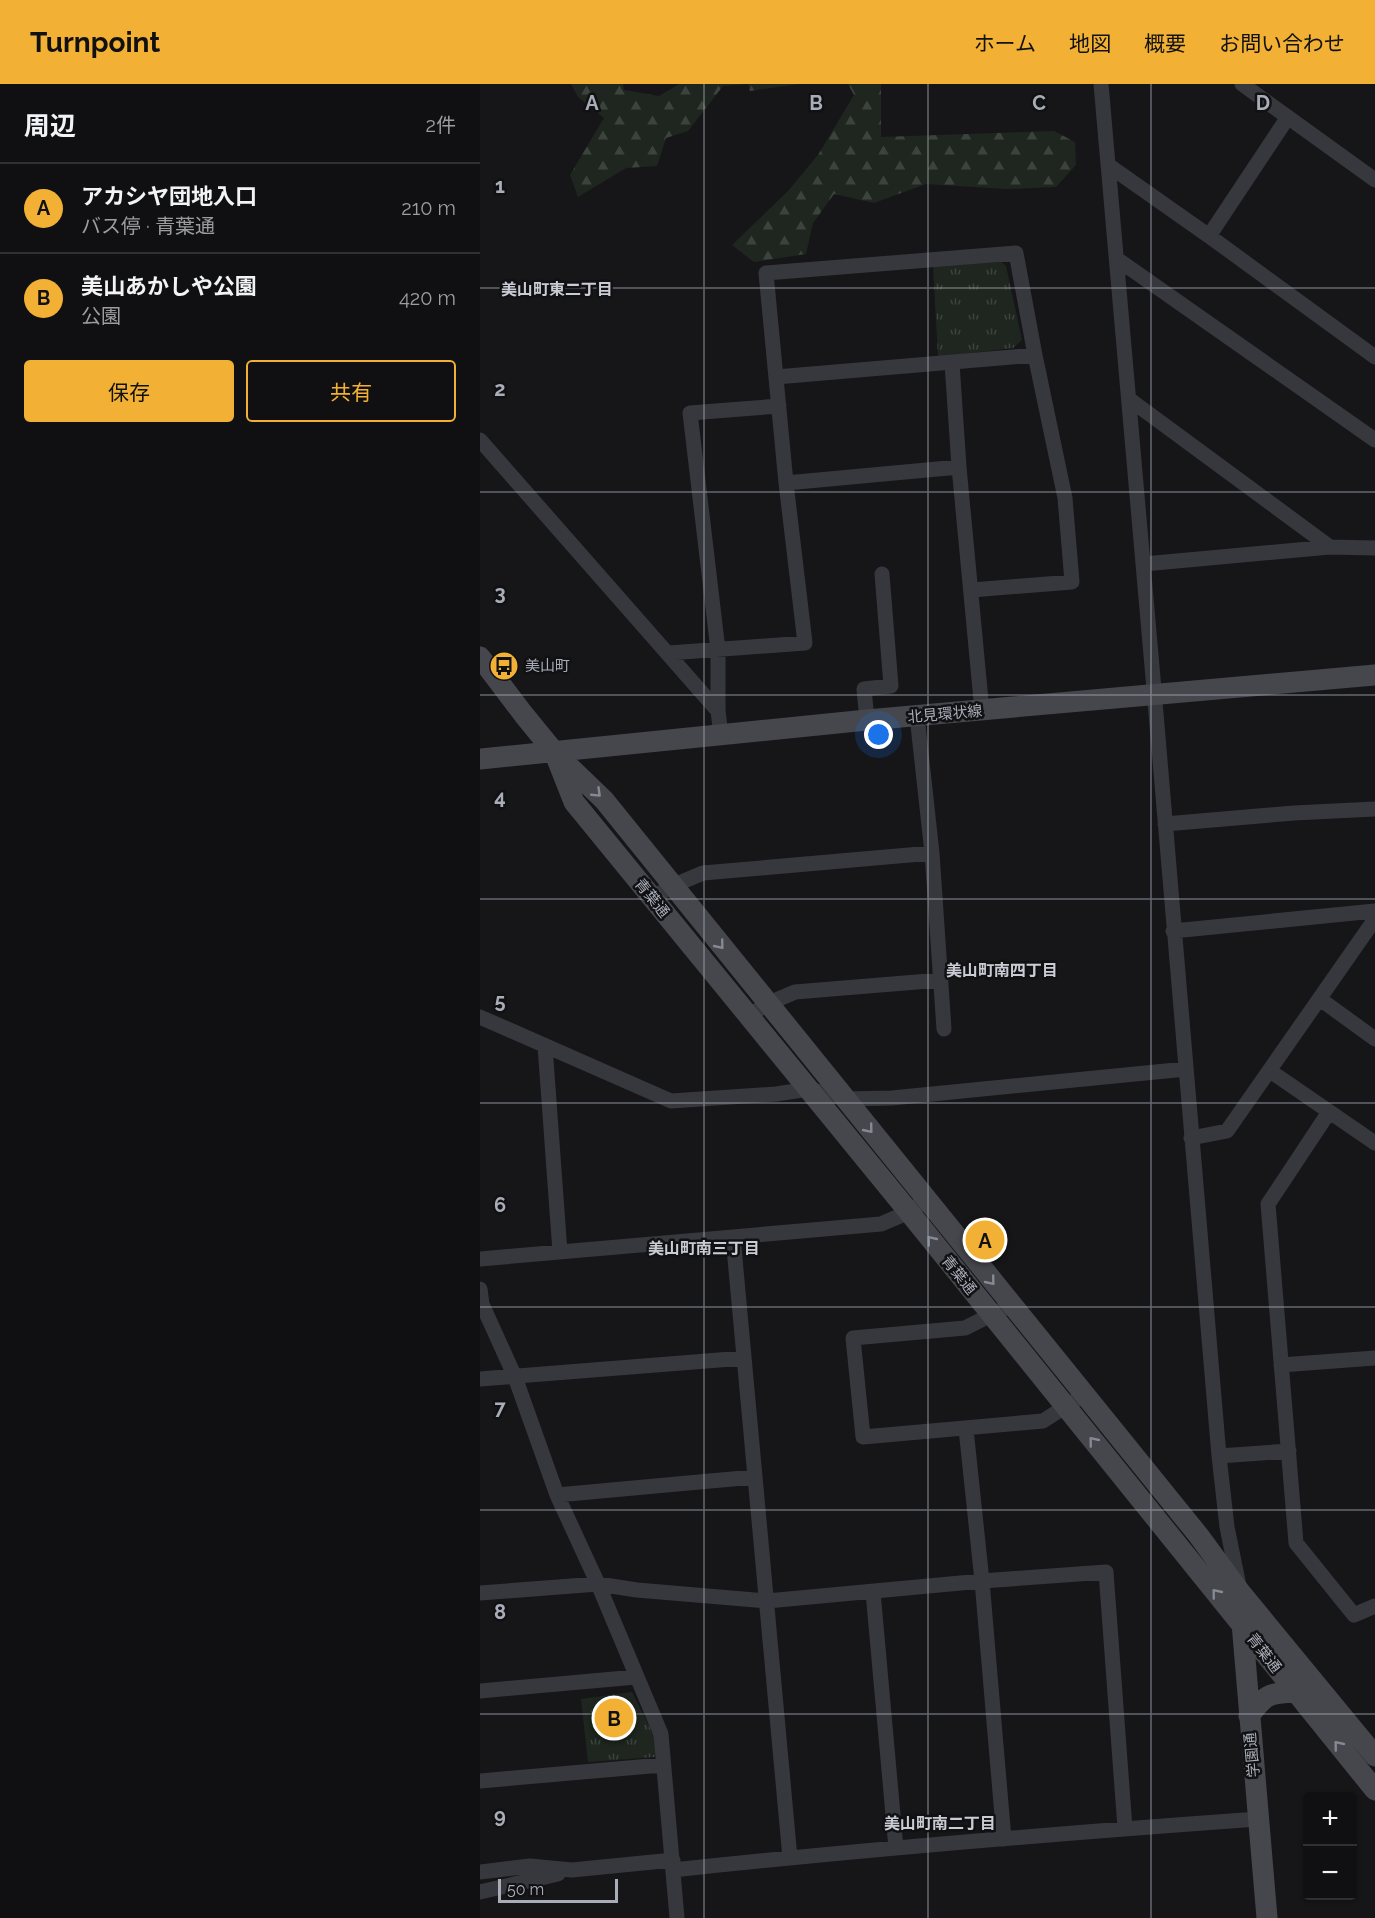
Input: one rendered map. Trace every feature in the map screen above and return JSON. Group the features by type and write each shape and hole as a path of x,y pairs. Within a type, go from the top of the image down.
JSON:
{"street":[{"path":"1101,84 1130,399 1153,696 1219,1456 1227,1527 1240,1592"},
{"path":"1242,84 1375,180"},
{"path":"1209,236 1288,117"},
{"path":"1108,165 1375,357"},
{"path":"669,653 806,643 786,483 766,273 1016,253 1065,498 1072,582 971,590"},
{"path":"1117,259 1375,440"},
{"path":"776,377 1035,355"},
{"path":"952,363 959,467 982,711"},
{"path":"1130,399 1330,548"},
{"path":"721,735 718,711 718,650 690,413 779,406"},
{"path":"480,440 718,711"},
{"path":"786,483 959,467"},
{"path":"1144,564 1330,548 1375,548"},
{"path":"867,720 864,689 891,686 882,574"},
{"name":"青葉通","path":"480,657 555,753 604,800 845,1099 991,1315 1375,1790"},
{"name":"北見環状線","path":"480,759 867,720 1375,675"},
{"path":"917,716 932,853 944,1029"},
{"name":"青葉通","path":"555,753 574,802 749,1017 809,1089 1011,1305 1199,1536 1240,1592 1375,1754"},
{"path":"1165,824 1375,809"},
{"path":"652,898 672,886 703,873 932,853"},
{"path":"1173,931 1375,918"},
{"path":"1191,1138 1227,1131 1375,918"},
{"path":"749,1017 767,1004 795,992 941,980"},
{"path":"1320,999 1375,1039"},
{"path":"480,1017 671,1101 776,1094 809,1089 845,1099 903,1097 1186,1068"},
{"path":"545,1046 560,1252"},
{"path":"1270,1071 1375,1143"},
{"path":"1329,1112 1268,1204 1296,1543 1354,1615 1375,1606"},
{"path":"480,1259 881,1224 917,1206"},
{"path":"733,1238 790,1858"},
{"path":"480,1289 482,1304 515,1377 557,1495 661,1734 677,1918"},
{"path":"1011,1305 965,1328 853,1338 863,1437 1043,1421 1085,1394"},
{"path":"480,1379 744,1358"},
{"path":"1281,1365 1375,1358"},
{"path":"966,1429 982,1581 1004,1839"},
{"path":"1219,1456 1288,1451"},
{"path":"557,1495 754,1477"},
{"path":"480,1593 597,1584 638,1590 767,1600 1106,1572 1125,1828"},
{"path":"873,1592 896,1848"},
{"name":"学園通","path":"1240,1592 1248,1716 1267,1918"},
{"path":"480,1691 636,1677"},
{"path":"1248,1716 1261,1700 1275,1693 1295,1692"},
{"path":"480,1781 662,1765"},
{"path":"480,1872 530,1866 572,1870 790,1858 1125,1828 1258,1819"},
{"path":"480,1892 572,1870"}],"green space":[{"path":"571,84 623,84 624,90 659,96 679,84 748,84 723,86 688,131 666,138 657,166 626,168 578,197 570,175 604,118 578,97"},
{"path":"748,84 799,84 750,91"},
{"path":"848,84 881,84 881,137 1054,131 1075,142 1076,165 1056,187 1007,189 926,184 874,203 834,194 813,223 806,254 754,262 732,245 788,191 818,155 854,95"},
{"path":"997,259 1006,266 1022,340 1013,348 938,357 933,266"},
{"path":"632,1692 655,1738 655,1757 588,1762 581,1699"}],"place":[{"name":"美山町","path":"504,666"},
{"name":"アカシヤ団地入口","path":"985,1240"},
{"name":"美山あかしや公園","path":"614,1718"}],"district":[{"name":"美山町東二丁目","path":"557,289"},
{"name":"美山町南四丁目","path":"1002,970"},
{"name":"美山町南三丁目","path":"704,1248"},
{"name":"美山町南二丁目","path":"940,1823"}]}
